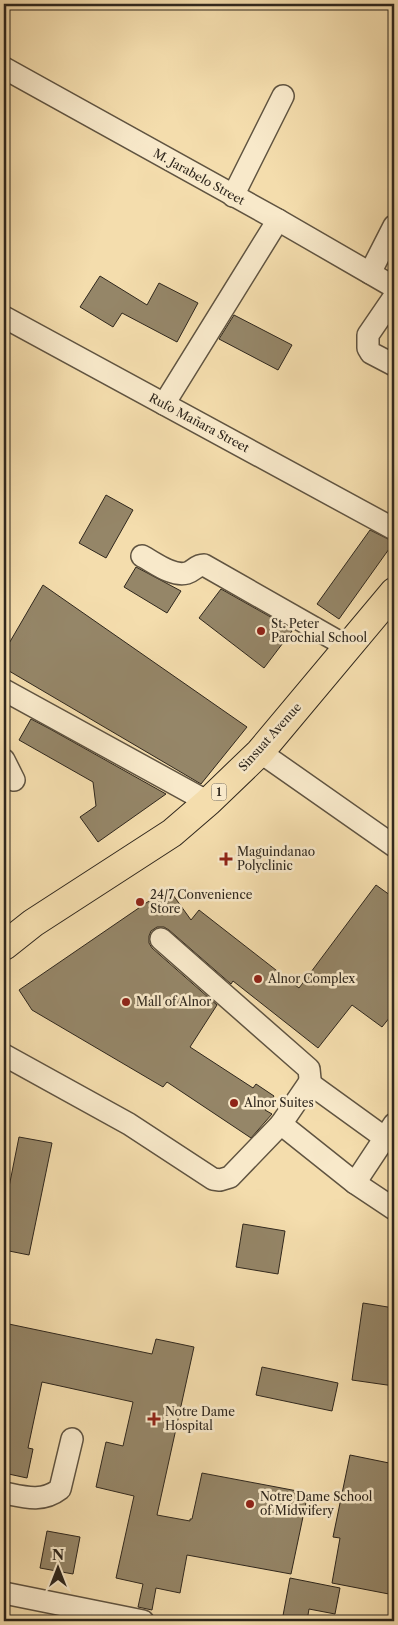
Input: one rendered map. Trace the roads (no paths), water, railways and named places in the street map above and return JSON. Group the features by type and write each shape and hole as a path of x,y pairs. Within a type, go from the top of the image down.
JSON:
{"main road":[{"name":"Sinsuat Avenue","path":"4,946 33,923 172,833 208,802 260,752 394,592"}],"street":[{"name":"M. Jarabelo Street","path":"4,68 278,220 394,287"},
{"path":"233,196 283,96"},
{"path":"164,404 278,220"},
{"path":"370,272 394,226"},
{"path":"394,297 368,335 367,341 371,352 394,365"},
{"name":"Rufo Mañara Street","path":"4,318 394,529"},
{"path":"142,556 178,574 187,573 200,565 204,565 348,647"},
{"path":"4,690 208,802"},
{"path":"260,752 394,846"},
{"path":"4,760 14,780"},
{"path":"4,1055 129,1124 217,1180 230,1177 281,1124 309,1083 309,1068 161,939"},
{"path":"309,1083 390,1131 355,1183"},
{"path":"281,1124 355,1183 394,1209"},
{"path":"4,1493 36,1499 56,1493 60,1489 72,1439"},
{"path":"4,1593 144,1621"}],"place":[{"name":"St. Peter Parochial School","path":"261,631"},
{"name":"Maguindanao Polyclinic","path":"226,859"},
{"name":"24/7 Convenience Store","path":"140,902"},
{"name":"Alnor Complex","path":"258,979"},
{"name":"Mall of Alnor","path":"126,1002"},
{"name":"Alnor Suites","path":"234,1103"},
{"name":"Notre Dame Hospital","path":"154,1419"},
{"name":"Notre Dame School of Midwifery","path":"250,1504"}]}
